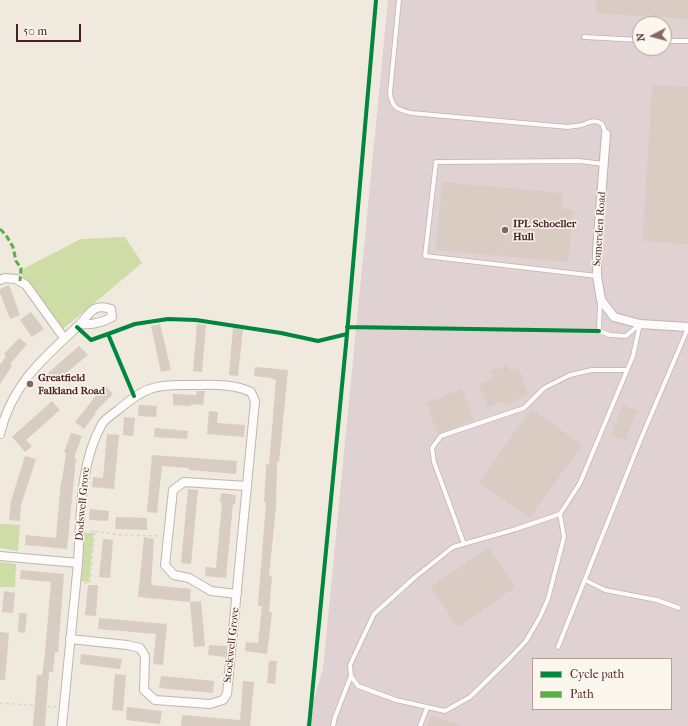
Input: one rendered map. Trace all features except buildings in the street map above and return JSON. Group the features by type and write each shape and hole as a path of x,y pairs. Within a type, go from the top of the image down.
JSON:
{"street":[{"name":"Somerden Road","path":"606,134 596,250 597,276 601,300 614,317 640,324 688,327"},
{"path":"0,280 5,278 16,279 26,285 64,338"},
{"path":"0,434 6,413 31,370 64,338 81,324"},
{"name":"Dodswell Grove","path":"62,726 85,474 87,460 102,423 134,396 166,384 242,388 251,392"},
{"name":"Stockwell Grove","path":"70,639 127,645 140,648 145,656 144,690 155,700 210,704 223,700 227,694 255,401 251,392"},
{"path":"236,594 211,591 189,578 174,575 165,565 173,490 184,482 247,486"},
{"path":"0,556 78,563"}],"lane":[{"path":"399,0 390,93 391,102 398,109 411,113 554,124 568,127 582,125 590,121 602,124 606,134"},
{"path":"584,37 632,40"},
{"path":"672,41 688,41"},
{"path":"597,276 425,256 436,162 579,161 604,164"},
{"path":"601,300 599,331 610,335 626,336 640,324"},
{"path":"333,726 351,676 350,665 374,614 414,578 453,547 516,529 560,514 580,483 627,370 640,324"},
{"path":"558,648 640,441 688,327"},
{"path":"464,544 444,484 434,462 432,448 440,436 524,408 544,388 570,375 592,370 627,370"},
{"path":"351,676 358,686 396,700 427,708 445,711 470,697 526,641 540,617 548,599 564,537 560,514"},
{"path":"584,580 605,590 657,600 679,608"},
{"path":"420,726 427,708"}],"path":[{"path":"80,531 157,535 168,537"},
{"path":"76,582 90,583 95,531"},
{"path":"0,703 64,707"}],"shaded area":[{"path":"388,0 688,0 688,726 306,726 323,669"}],"green space":[{"path":"125,237 142,263 63,329 19,271 81,239"},
{"path":"0,524 20,525 18,551 0,548"},
{"path":"85,533 94,533 89,582 81,581"},
{"path":"0,562 16,564 15,587 0,587"}],"marked path":[{"path":"0,229 6,235 13,247 16,261 21,268 20,281"}],"cycle path":[{"path":"309,726 347,334 376,0"},
{"path":"108,334 135,324 168,319 196,320 281,333 318,341 347,334"},
{"path":"77,327 91,340 108,334 134,396"},
{"path":"347,327 599,331"}],"place":[{"name":"IPL Schoeller Hull","path":"505,230"},
{"name":"Greatfield Falkland Road","path":"30,384"}]}
